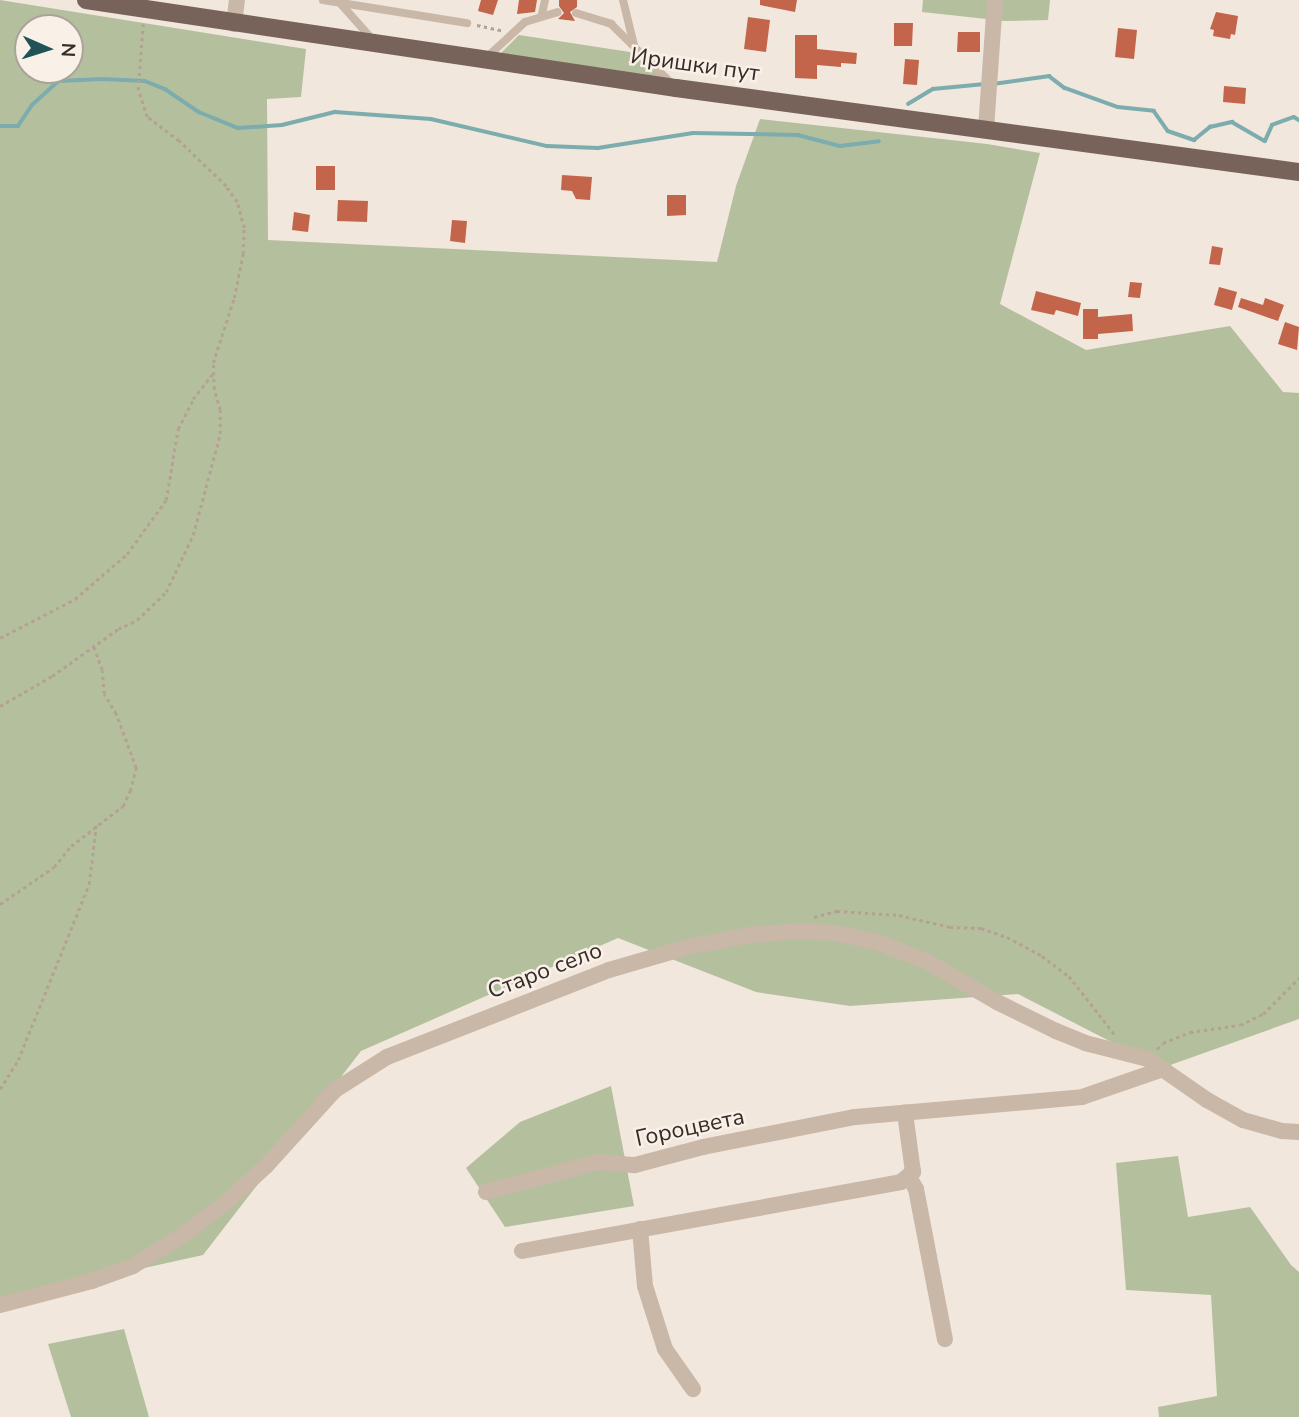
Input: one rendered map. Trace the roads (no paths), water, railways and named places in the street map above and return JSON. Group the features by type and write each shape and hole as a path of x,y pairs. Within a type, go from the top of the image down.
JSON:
{"main road":[{"name":"Иришки пут","path":"86,0 676,88 1299,172"}],"street":[{"path":"234,24 237,0"},
{"path":"986,129 995,0"},
{"name":"Старо село","path":"0,1305 92,1281 133,1266 183,1235 248,1182 335,1090 387,1057 609,970 688,947 749,935 798,931 836,933 880,943 928,962 997,1002 1056,1031 1085,1043 1140,1056 1207,1100 1242,1119 1282,1131 1299,1132"},
{"name":"Гороцвета","path":"486,1192 598,1162 635,1165 703,1147 855,1117 1082,1097 1163,1069"},
{"path":"522,1251 901,1182 913,1172 905,1113"},
{"path":"909,1177 916,1189 945,1339"},
{"path":"639,1229 645,1286 665,1349 692,1389"}],"lane":[{"path":"323,0 467,23"},
{"path":"542,15 545,0"},
{"path":"623,0 634,45"},
{"path":"340,3 377,45"},
{"path":"484,60 512,32 542,15 558,12"},
{"path":"576,13 611,24 676,88"}],"waterway":[{"path":"993,84 1049,76 1065,88 1118,107 1154,111 1168,131 1194,140 1210,127 1232,122 1265,141 1272,125 1294,117 1299,120"},
{"path":"0,126 18,126 32,105 59,81 102,79 145,81 165,89 199,112 238,128 282,125 335,112 431,119 547,146 598,148 693,133 798,135 840,146 879,141"},
{"path":"908,104 933,89 985,84"}]}
